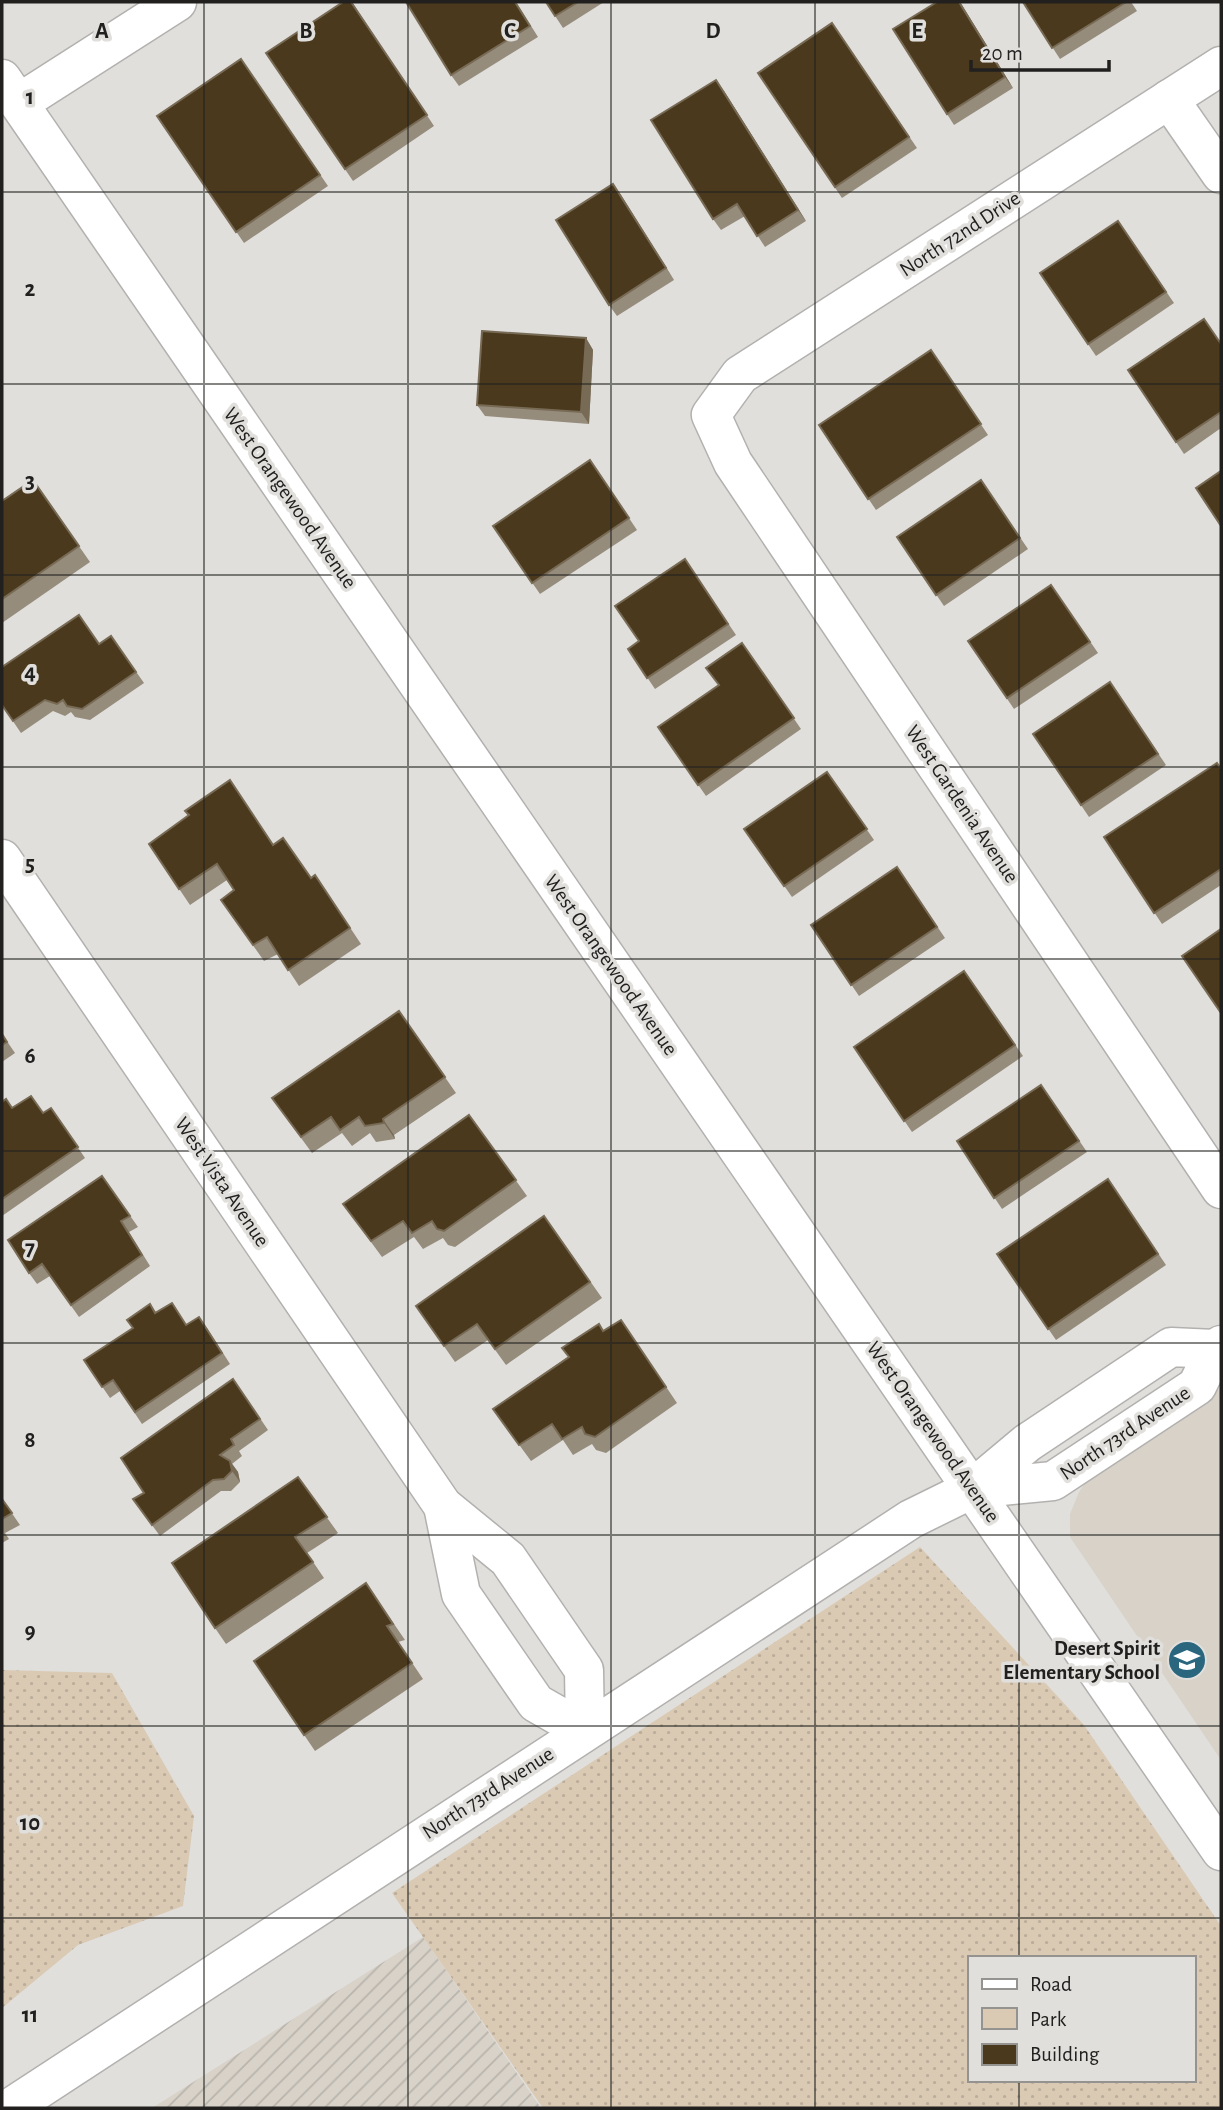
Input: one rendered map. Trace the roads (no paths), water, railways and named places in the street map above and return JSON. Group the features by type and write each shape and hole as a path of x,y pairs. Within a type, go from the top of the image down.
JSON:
{"street":[{"path":"10,91 177,2"},
{"name":"North 72nd Drive","path":"711,415 740,375 1221,66"},
{"name":"West Orangewood Avenue","path":"10,91 1221,1851"},
{"path":"1170,99 1221,174"},
{"name":"West Gardenia Avenue","path":"711,415 733,463 1221,1189"},
{"name":"West Vista Avenue","path":"2,859 443,1506 508,1559 584,1670 585,1731"},
{"name":"North 73rd Avenue","path":"10,2108 911,1519 972,1489 1040,1433 1171,1348 1218,1347"},
{"name":"West Vista Avenue","path":"443,1506 461,1594 536,1703 585,1731"}],"place":[{"name":"Desert Spirit Elementary School","path":"1187,1660"}]}
